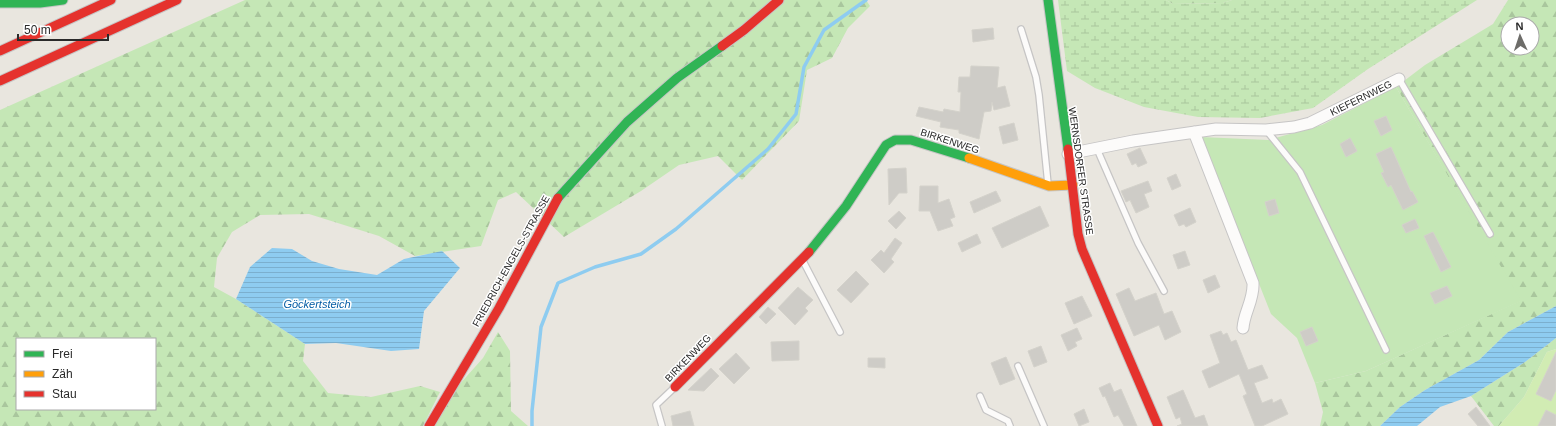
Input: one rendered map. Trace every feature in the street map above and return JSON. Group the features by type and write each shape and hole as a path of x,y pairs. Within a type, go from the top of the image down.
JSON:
{"main road":[{"path":"0,3 15,5 40,4 63,0"},
{"path":"0,51 111,0"},
{"path":"0,81 177,0"},
{"name":"FRIEDRICH-ENGELS-STRASSE","path":"429,426 499,308 557,199 633,117 677,78 744,30 779,0"},
{"name":"WERNSDORFER STRASSE","path":"1048,0 1073,185 1078,234 1082,250 1158,426"},
{"name":"BIRKENWEG","path":"675,387 802,260 846,206 886,144 895,140 911,140 948,151 1049,186 1073,185"}],"street":[{"name":"KIEFERNWEG","path":"1068,154 1194,132 1235,129 1266,130 1294,127 1310,123 1399,79"},
{"path":"1194,132 1253,283 1254,294 1244,320 1243,328"}],"lane":[{"path":"1021,29 1038,89 1049,186"},
{"name":"KIEFERNWEG","path":"1399,79 1490,234"},
{"path":"1266,130 1300,172 1386,350"},
{"path":"1098,149 1138,242 1164,291"},
{"path":"802,260 840,332"},
{"path":"1018,366 1044,426"},
{"name":"BIRKENWEG","path":"662,426 656,405 675,387"},
{"path":"980,396 986,410 1008,421 1010,426"}],"green space":[{"path":"245,0 866,0 870,6 848,28 832,58 807,70 799,121 742,180 718,156 679,165 641,191 564,237 516,192 498,200 481,246 415,256 379,236 309,214 260,215 232,232 217,258 214,287 236,299 305,344 303,361 328,393 371,397 420,386 440,392 423,426 0,426 0,110"},
{"path":"1058,0 1166,0 1173,4 1223,3 1232,0 1477,0 1368,69 1313,108 1260,118 1198,117 1144,107 1095,88 1067,71"},
{"path":"1166,0 1232,0 1223,3 1173,4"},
{"path":"1508,0 1556,0 1556,306 1508,332 1479,360 1425,390 1400,407 1380,426 1320,426 1323,412 1315,383 1366,371 1520,301 1396,87 1425,65 1493,24"},
{"path":"1396,87 1521,301 1366,371 1315,383 1297,338 1271,314 1201,137 1268,140 1322,125"},
{"path":"498,332 510,351 511,411 528,426 432,426 450,395 483,358"},
{"path":"1556,338 1556,349 1547,352 1524,397 1499,426 1494,426 1471,396 1525,362"},
{"path":"1556,349 1556,426 1499,426 1524,397 1547,352"}],"water":[{"name":"Göckertsteich","path":"272,248 292,249 312,261 339,269 377,275 404,259 442,251 460,268 424,311 419,349 391,351 336,343 305,344 236,299 250,267"},
{"path":"1556,306 1556,338 1525,362 1471,396 1440,407 1417,426 1380,426 1400,407 1425,390 1479,360 1508,332"}],"building":[{"path":"993,28 994,39 973,42 972,30"},
{"path":"971,66 999,67 997,88 1005,86 1010,106 994,110 992,102 991,111 984,112 979,139 959,133 959,130 940,127 941,122 916,116 919,107 943,112 944,109 960,112 961,92 958,92 959,77 970,77"},
{"path":"1386,116 1392,130 1381,136 1374,121"},
{"path":"1014,123 1018,140 1003,144 999,127"},
{"path":"1350,138 1357,151 1346,157 1340,144"},
{"path":"1391,147 1411,192 1412,191 1418,202 1403,210 1391,185 1388,187 1381,173 1384,172 1376,154"},
{"path":"1140,148 1147,163 1138,167 1136,163 1132,165 1127,154"},
{"path":"906,168 907,193 899,193 889,205 888,169"},
{"path":"1176,174 1181,186 1172,190 1167,178"},
{"path":"1148,181 1152,191 1144,194 1149,207 1136,213 1130,200 1126,202 1121,191"},
{"path":"920,186 938,186 938,203 949,199 955,217 950,219 953,226 938,231 930,211 919,211"},
{"path":"996,191 1001,201 974,213 970,202"},
{"path":"1275,199 1279,213 1269,216 1265,202"},
{"path":"1040,206 1049,226 1002,248 992,228"},
{"path":"1190,208 1196,222 1186,227 1184,224 1179,226 1174,215"},
{"path":"899,211 906,218 896,229 888,221"},
{"path":"1415,219 1419,228 1406,233 1402,225"},
{"path":"1433,232 1451,267 1441,272 1424,236"},
{"path":"977,234 981,243 962,252 958,243"},
{"path":"895,238 902,243 891,259 894,262 884,273 871,260 881,250 884,253"},
{"path":"1185,251 1190,265 1178,269 1173,255"},
{"path":"856,271 869,284 851,303 837,290"},
{"path":"1215,275 1220,287 1208,293 1203,280"},
{"path":"1447,286 1452,296 1435,304 1430,293"},
{"path":"798,287 813,300 805,308 808,311 795,325 778,308"},
{"path":"1129,288 1135,301 1156,293 1164,314 1172,311 1181,332 1165,340 1159,325 1134,336 1116,294"},
{"path":"1082,296 1092,316 1074,324 1065,303"},
{"path":"768,307 776,314 766,324 759,317"},
{"path":"1312,327 1318,341 1306,346 1300,332"},
{"path":"1077,328 1082,339 1075,342 1077,346 1068,351 1061,335"},
{"path":"1221,331 1223,335 1227,333 1231,342 1236,340 1248,370 1262,365 1268,378 1254,383 1262,403 1272,399 1273,403 1281,399 1288,414 1262,426 1255,426 1243,396 1247,394 1239,374 1209,388 1202,371 1220,363 1210,335"},
{"path":"799,341 799,360 772,361 771,342"},
{"path":"1041,346 1047,362 1034,367 1028,351"},
{"path":"1556,352 1556,390 1551,401 1536,394"},
{"path":"736,353 750,368 734,384 719,369"},
{"path":"1006,357 1015,379 1000,385 991,363"},
{"path":"868,358 885,358 885,368 868,367"},
{"path":"711,368 719,376 704,391 688,390"},
{"path":"1110,383 1114,392 1121,389 1137,426 1124,426 1118,415 1114,417 1105,396 1103,397 1099,388"},
{"path":"1183,390 1195,418 1204,415 1208,426 1177,426 1182,424 1180,417 1176,419 1167,397"},
{"path":"1476,407 1490,426 1478,426 1468,414"},
{"path":"1084,409 1089,422 1079,426 1074,414"},
{"path":"1546,410 1556,415 1556,426 1538,426"},
{"path":"690,411 694,426 673,426 671,416"}],"waterway":[{"path":"532,426 532,411 541,327 558,283 595,267 641,254 676,229 768,149 796,114 804,67 824,30 866,0"}],"traffic: fast":[{"path":"0,3 40,3 63,0"},
{"path":"1048,0 1068,149"},
{"path":"558,198 627,122 677,78 722,46"},
{"path":"809,252 846,206 886,145 895,140 911,140 969,158"}],"traffic: slow":[{"path":"969,158 1049,186 1073,185"}],"traffic: jam":[{"path":"0,51 111,0"},
{"path":"0,81 177,0"},
{"path":"722,46 744,30 779,0"},
{"path":"1068,149 1078,234 1082,249 1158,426"},
{"path":"429,426 499,308 558,198"},
{"path":"675,387 809,252"}]}
